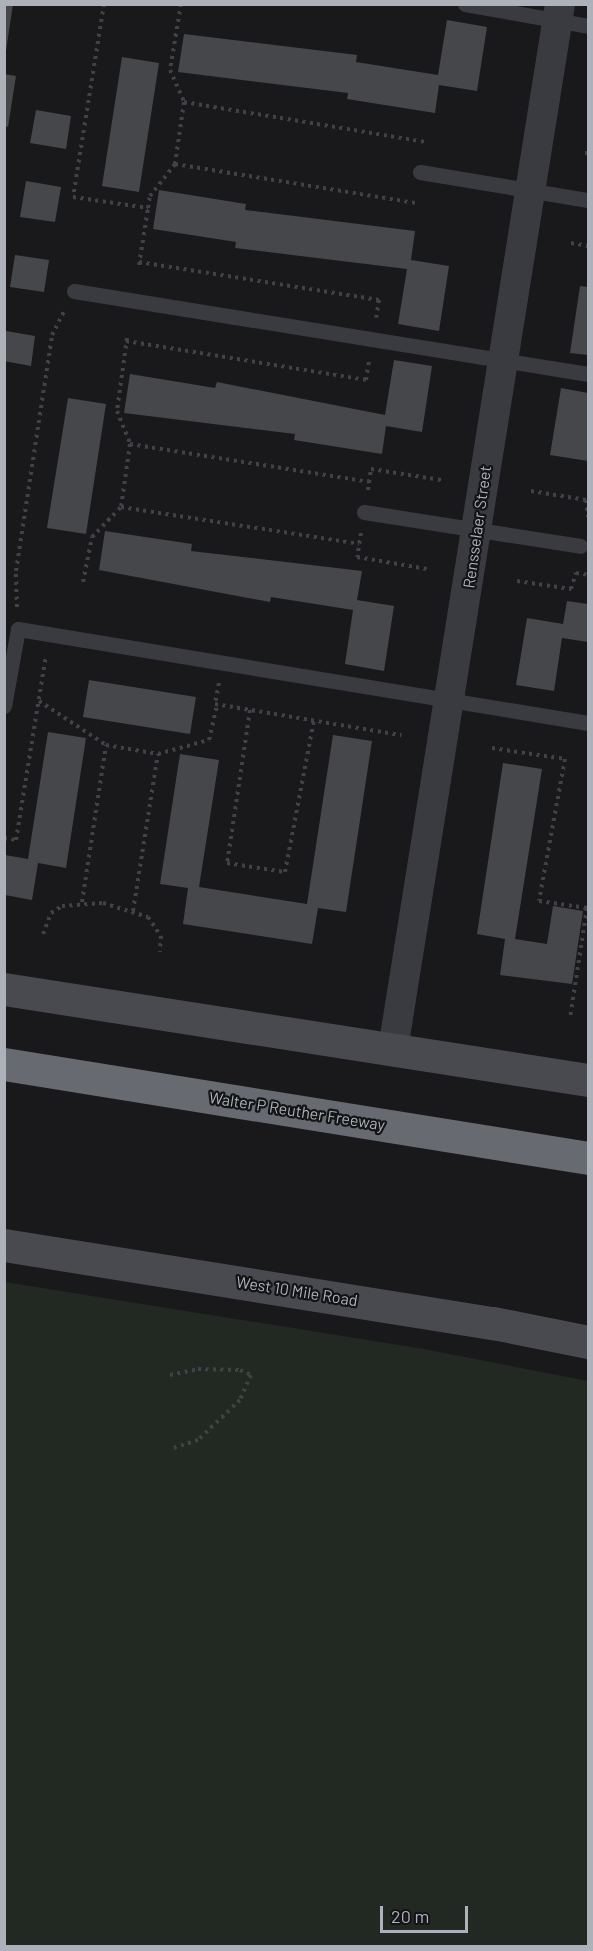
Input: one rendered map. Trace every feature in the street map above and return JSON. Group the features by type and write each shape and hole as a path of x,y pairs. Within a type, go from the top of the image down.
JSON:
{"highway":[{"name":"Walter P Reuther Freeway","path":"4,1064 588,1158"}],"main road":[{"path":"4,988 588,1080"},
{"name":"West 10 Mile Road","path":"4,1245 481,1321 588,1342"}],"street":[{"name":"Rensselaer Street","path":"393,1049 452,701 502,360 559,12"}],"lane":[{"path":"465,4 559,12 588,26"},
{"path":"420,172 588,200"},
{"path":"74,291 588,374"},
{"path":"364,512 580,546"},
{"path":"4,706 18,629 588,723"}],"path":[{"path":"104,4 73,197 148,208"},
{"path":"139,265 150,196 175,164 184,102 170,70 181,4"},
{"path":"184,102 425,142"},
{"path":"175,164 415,202"},
{"path":"571,243 588,246"},
{"path":"18,629 16,570 52,335"},
{"path":"83,582 92,537 120,507 130,444 117,411 127,338"},
{"path":"130,444 369,482"},
{"path":"531,491 586,500 588,517"},
{"path":"120,507 359,544"},
{"path":"517,581 571,589 576,573 588,574"},
{"path":"4,838 16,840 47,650 58,652"},
{"path":"39,701 106,745 158,754 209,740 220,678 208,676"},
{"path":"217,704 401,735"},
{"path":"250,710 226,863 285,872 314,720"},
{"path":"82,902 106,745"},
{"path":"492,748 565,759 539,901 587,908 570,1018"},
{"path":"133,911 158,754"},
{"path":"43,934 51,914 62,906 82,902 133,911 157,926 160,952"},
{"path":"170,1375 198,1369 240,1370 251,1375 240,1400 198,1440 170,1449"}],"shaded area":[{"path":"5,1282 424,1349 588,1381 588,1946 5,1946"}],"building":[{"path":"4,4 13,4 6,51 4,50"},
{"path":"447,20 487,27 477,91 439,85 435,113 347,99 348,93 178,72 184,34 357,55 356,62 438,75"},
{"path":"122,57 159,63 139,192 102,186"},
{"path":"4,74 16,76 8,127 4,126"},
{"path":"36,110 71,116 66,149 30,143"},
{"path":"26,181 61,187 55,222 20,217"},
{"path":"159,190 246,204 245,210 415,231 411,260 449,266 439,331 398,324 407,269 235,248 236,242 153,229"},
{"path":"15,255 49,260 44,292 10,287"},
{"path":"580,286 588,287 588,355 570,353"},
{"path":"6,331 35,336 31,366 4,361"},
{"path":"394,360 432,366 422,432 386,426 382,454 294,440 295,434 124,413 130,374 215,388 217,382 385,415"},
{"path":"561,388 588,393 588,461 550,455"},
{"path":"68,398 106,404 86,534 47,528"},
{"path":"105,531 192,544 191,551 362,571 357,600 394,606 384,671 345,664 353,610 271,597 270,602 99,570"},
{"path":"567,601 588,604 588,642 562,638 554,691 516,685 527,618 563,624"},
{"path":"89,680 196,697 190,734 83,717"},
{"path":"48,732 86,738 66,868 38,863 32,900 5,895 5,855 28,859"},
{"path":"333,735 372,741 346,912 318,908 312,944 183,924 188,888 160,884 180,754 219,760 199,887 307,904"},
{"path":"503,763 542,769 515,939 547,944 553,906 583,911 572,984 500,975 505,939 477,934"}]}
